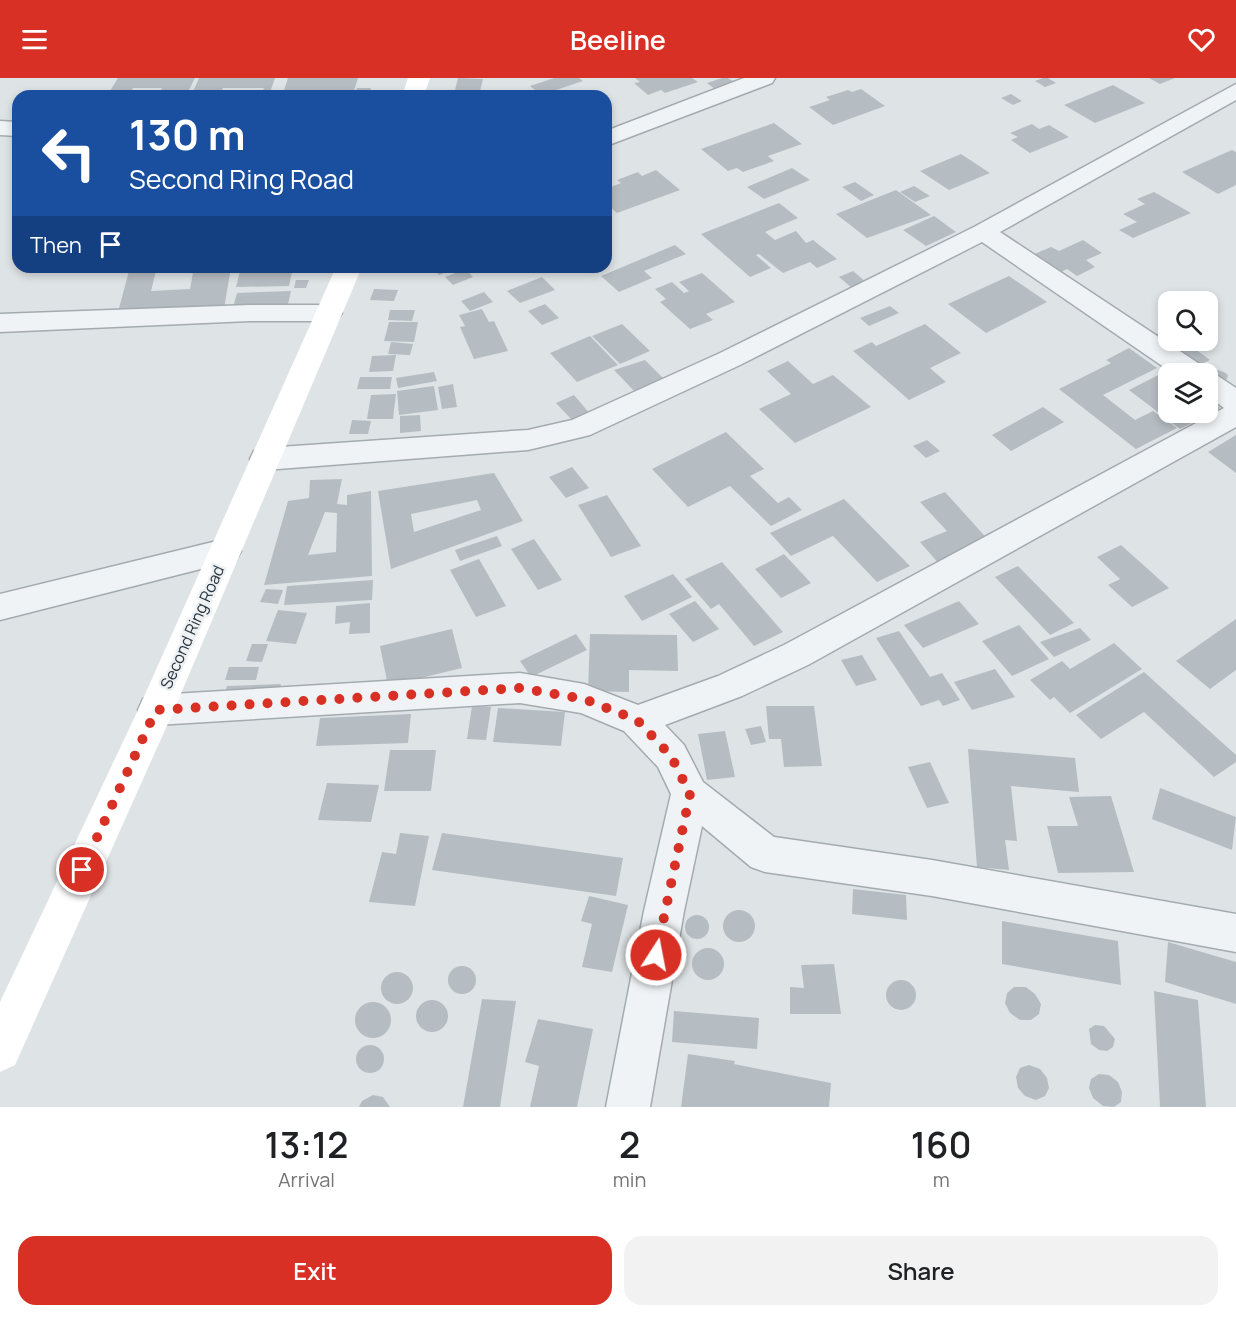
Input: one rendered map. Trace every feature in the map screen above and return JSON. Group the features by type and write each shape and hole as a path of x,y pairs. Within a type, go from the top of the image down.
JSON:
{"main road":[{"name":"Second Ring Road","path":"4,1034 156,710 346,273"}],"street":[{"path":"612,137 765,78"},
{"path":"265,459 528,440 580,428 730,359 983,232 1236,91"},
{"path":"983,232 1178,363"},
{"path":"0,323 240,313 329,313"},
{"path":"1218,390 1236,402"},
{"path":"637,720 730,686 796,655 1236,414"},
{"path":"0,607 225,551"},
{"path":"156,710 520,688 584,699 637,720 671,756 690,794 765,854 932,878 1236,933"},
{"path":"628,1107 664,911 690,794"}],"building":[{"path":"118,78 195,78 189,90 133,88 132,90 111,90"},
{"path":"199,78 275,78 271,90 223,88 222,90 194,90"},
{"path":"288,78 358,78 354,90 284,90"},
{"path":"458,78 483,79 480,90 455,90"},
{"path":"554,78 579,78 583,81 556,90 535,90 530,86"},
{"path":"635,78 692,78 698,82 665,93 661,90 648,95 634,83 640,82"},
{"path":"728,78 736,83 716,90 707,83"},
{"path":"1043,78 1056,83 1045,87 1035,81"},
{"path":"1149,78 1175,78 1160,84"},
{"path":"1113,85 1145,103 1095,123 1064,105"},
{"path":"357,88 371,88 370,90 356,90"},
{"path":"861,89 885,106 833,125 809,107 830,100 826,97 848,90 852,92"},
{"path":"1011,94 1022,101 1013,105 1001,98"},
{"path":"774,123 802,144 768,156 774,161 743,172 737,168 728,171 701,149"},
{"path":"1032,124 1039,129 1049,125 1069,137 1030,153 1011,140 1018,137 1010,133"},
{"path":"1232,150 1236,152 1236,185 1218,194 1182,172"},
{"path":"961,154 990,173 949,190 920,171"},
{"path":"792,168 810,180 764,199 747,187"},
{"path":"656,170 680,190 617,213 612,208 612,187 621,183 617,180 638,172 642,176"},
{"path":"855,182 874,195 861,201 842,187"},
{"path":"914,186 930,196 915,202 900,192"},
{"path":"896,190 931,215 867,238 836,214"},
{"path":"1154,192 1191,213 1133,238 1119,230 1137,222 1123,214 1145,204 1137,199"},
{"path":"779,203 798,218 765,232 775,240 796,231 806,243 813,240 837,259 817,268 810,262 783,273 759,254 756,255 771,268 750,277 701,234"},
{"path":"934,216 956,232 926,246 903,230"},
{"path":"1083,240 1102,253 1086,260 1095,267 1077,276 1067,269 1059,273 1032,255 1051,247 1059,251"},
{"path":"675,245 686,254 644,271 652,278 619,292 601,276"},
{"path":"853,271 866,282 852,288 839,277"},
{"path":"128,273 156,273 151,291 190,289 193,273 230,273 224,309 117,316"},
{"path":"240,273 292,273 289,286 236,287"},
{"path":"456,273 470,273 473,277 453,285 445,277"},
{"path":"702,273 735,302 706,314 713,320 690,329 660,302 666,299 655,289 672,282 684,293 689,291 679,282"},
{"path":"1009,276 1047,302 986,333 948,304"},
{"path":"542,277 555,290 520,303 507,291"},
{"path":"296,280 309,280 306,288 294,288"},
{"path":"374,289 398,290 394,301 370,300"},
{"path":"291,291 287,309 232,311 237,293"},
{"path":"484,292 493,302 470,311 461,301"},
{"path":"545,304 559,318 542,325 528,311"},
{"path":"890,306 899,313 869,326 860,318"},
{"path":"482,309 489,322 494,321 508,351 474,359 460,327 465,326 459,315"},
{"path":"390,310 415,310 412,321 388,320"},
{"path":"389,322 418,322 414,342 384,341"},
{"path":"622,324 650,351 620,364 592,336"},
{"path":"925,324 961,353 930,368 946,382 909,400 853,351 872,342 876,346"},
{"path":"1158,334 1158,347 1147,339"},
{"path":"590,336 618,365 577,382 550,353"},
{"path":"391,342 413,344 410,355 388,354"},
{"path":"1129,348 1157,368 1103,395 1135,420 1153,411 1158,415 1158,423 1170,423 1177,428 1136,449 1059,389 1111,363 1106,360"},
{"path":"1163,351 1198,351 1210,360 1204,363 1180,363"},
{"path":"396,355 393,371 369,372 372,356"},
{"path":"645,360 668,383 639,396 614,370"},
{"path":"788,361 813,384 833,375 871,407 795,443 759,409 791,394 767,371"},
{"path":"1218,370 1228,375 1227,379 1218,378"},
{"path":"434,372 437,381 398,388 396,378"},
{"path":"1158,375 1158,412 1129,390"},
{"path":"360,377 392,377 390,389 357,389"},
{"path":"453,384 457,407 442,409 438,387"},
{"path":"434,386 438,410 399,415 397,391"},
{"path":"396,394 393,419 367,419 371,395"},
{"path":"574,395 590,414 573,421 556,403"},
{"path":"1043,407 1064,422 1011,451 992,435"},
{"path":"420,415 421,431 400,433 400,416"},
{"path":"352,420 371,421 368,434 349,434"},
{"path":"1172,423 1191,423 1180,429"},
{"path":"726,432 764,469 750,476 778,503 789,497 802,510 771,526 730,486 688,507 652,469"},
{"path":"1236,435 1236,473 1208,452"},
{"path":"927,440 940,451 926,458 913,446"},
{"path":"572,467 589,488 566,498 549,477"},
{"path":"494,473 523,521 391,569 378,491","holes":["477,500 481,510 414,532 411,514"]},
{"path":"342,479 337,504 347,505 347,495 371,491 372,576 264,585 288,501 309,498 310,480","holes":["325,512 337,513 336,552 308,555"]},
{"path":"945,492 992,544 940,565 920,542 947,531 920,502"},
{"path":"607,495 641,546 611,557 578,505"},
{"path":"844,499 910,566 877,582 833,536 791,556 770,533"},
{"path":"497,536 502,546 460,561 455,550"},
{"path":"534,539 562,580 538,590 511,549"},
{"path":"1121,545 1169,588 1132,607 1108,585 1120,579 1097,557"},
{"path":"784,554 811,583 781,598 755,569"},
{"path":"479,559 506,606 476,617 450,570"},
{"path":"722,562 783,632 754,646 719,604 711,609 685,579"},
{"path":"1018,566 1074,623 1050,635 995,577"},
{"path":"673,574 692,597 642,621 624,596"},
{"path":"373,580 372,600 284,605 287,586"},
{"path":"266,589 283,590 278,604 260,602"},
{"path":"695,601 719,629 693,642 669,614"},
{"path":"959,601 979,624 923,648 904,625"},
{"path":"370,603 370,633 349,634 350,622 335,624 336,606"},
{"path":"278,610 307,613 296,644 266,641"},
{"path":"1236,619 1236,670 1210,689 1176,661"},
{"path":"1019,625 1049,659 1012,676 982,641"},
{"path":"1080,628 1091,640 1054,657 1040,642"},
{"path":"452,629 462,668 388,686 380,646"},
{"path":"899,631 930,677 942,673 960,700 943,706 939,700 921,706 876,638"},
{"path":"576,634 587,650 531,677 520,661"},
{"path":"590,634 677,635 678,671 629,670 629,692 588,691"},
{"path":"1114,643 1142,669 1070,713 1054,697 1050,700 1030,680 1062,661 1070,669"},
{"path":"252,644 268,644 262,662 246,661"},
{"path":"862,655 877,680 856,686 841,660"},
{"path":"229,667 259,667 256,680 225,680"},
{"path":"995,669 1015,697 972,710 954,682"},
{"path":"1144,672 1236,755 1236,762 1214,777 1144,712 1101,739 1076,715"},
{"path":"281,684 278,699 223,701 227,686"},
{"path":"472,706 491,707 486,740 467,739"},
{"path":"766,706 814,706 822,766 784,767 781,739 769,739"},
{"path":"498,708 565,712 561,746 493,742"},
{"path":"411,714 408,743 316,746 320,718"},
{"path":"761,726 766,742 751,745 745,729"},
{"path":"725,731 735,777 707,780 698,734"},
{"path":"968,749 1075,758 1079,792 1011,786 1017,841 1005,840 1009,870 977,867"},
{"path":"390,750 436,750 431,791 384,791"},
{"path":"930,762 949,803 927,808 908,767"},
{"path":"327,783 379,785 371,822 318,820"},
{"path":"1160,788 1236,817 1232,850 1152,819"},
{"path":"1111,796 1134,872 1058,873 1047,826 1078,826 1069,797"},
{"path":"400,833 429,836 415,906 369,902 382,852 396,854"},
{"path":"442,833 623,858 616,896 432,870"},
{"path":"853,889 906,895 907,920 852,914"},
{"path":"589,896 628,905 612,972 582,967 592,924 581,921"},
{"path":"739,910 750,915 755,926 750,937 739,942 728,937 723,926 728,915"},
{"path":"697,915 706,918 709,927 706,936 697,939 688,936 685,927 688,918"},
{"path":"1002,921 1118,941 1121,985 1002,964"},
{"path":"1168,942 1236,962 1236,1004 1165,982"},
{"path":"708,948 719,953 724,964 719,975 708,980 697,975 692,964 697,953"},
{"path":"834,964 841,1014 790,1014 790,987 804,988 801,965"},
{"path":"462,966 472,970 476,980 472,990 462,994 452,990 448,980 452,970"},
{"path":"397,972 408,977 413,988 408,999 397,1004 386,999 381,988 386,977"},
{"path":"901,980 911,985 916,995 911,1005 901,1010 891,1005 886,995 891,985"},
{"path":"1014,987 1026,987 1035,994 1041,1004 1039,1014 1031,1020 1020,1020 1010,1013 1005,1003 1007,993"},
{"path":"1154,991 1198,1000 1206,1107 1160,1107"},
{"path":"482,999 516,1001 500,1107 463,1107"},
{"path":"432,1000 443,1005 448,1016 443,1027 432,1032 421,1027 416,1016 421,1005"},
{"path":"373,1002 386,1007 391,1020 386,1033 373,1038 360,1033 355,1020 360,1007"},
{"path":"674,1011 759,1018 757,1049 672,1042"},
{"path":"538,1019 593,1029 577,1107 530,1107 539,1066 525,1062"},
{"path":"1095,1025 1104,1026 1115,1039 1113,1047 1107,1051 1099,1050 1091,1044 1089,1029"},
{"path":"370,1045 380,1049 384,1059 380,1069 370,1073 360,1069 356,1059 360,1049"},
{"path":"688,1054 735,1061 734,1064 831,1083 829,1107 681,1107"},
{"path":"1029,1065 1040,1069 1047,1078 1049,1088 1045,1096 1036,1100 1025,1096 1018,1088 1016,1077 1020,1068"},
{"path":"1099,1074 1109,1075 1118,1082 1122,1092 1121,1102 1114,1107 1103,1106 1093,1098 1089,1088 1091,1079"},
{"path":"373,1095 383,1097 390,1107 359,1107 362,1101"}],"route":[{"path":"82,870 156,710 520,688 584,699 637,720 671,756 690,794 656,955"}]}
